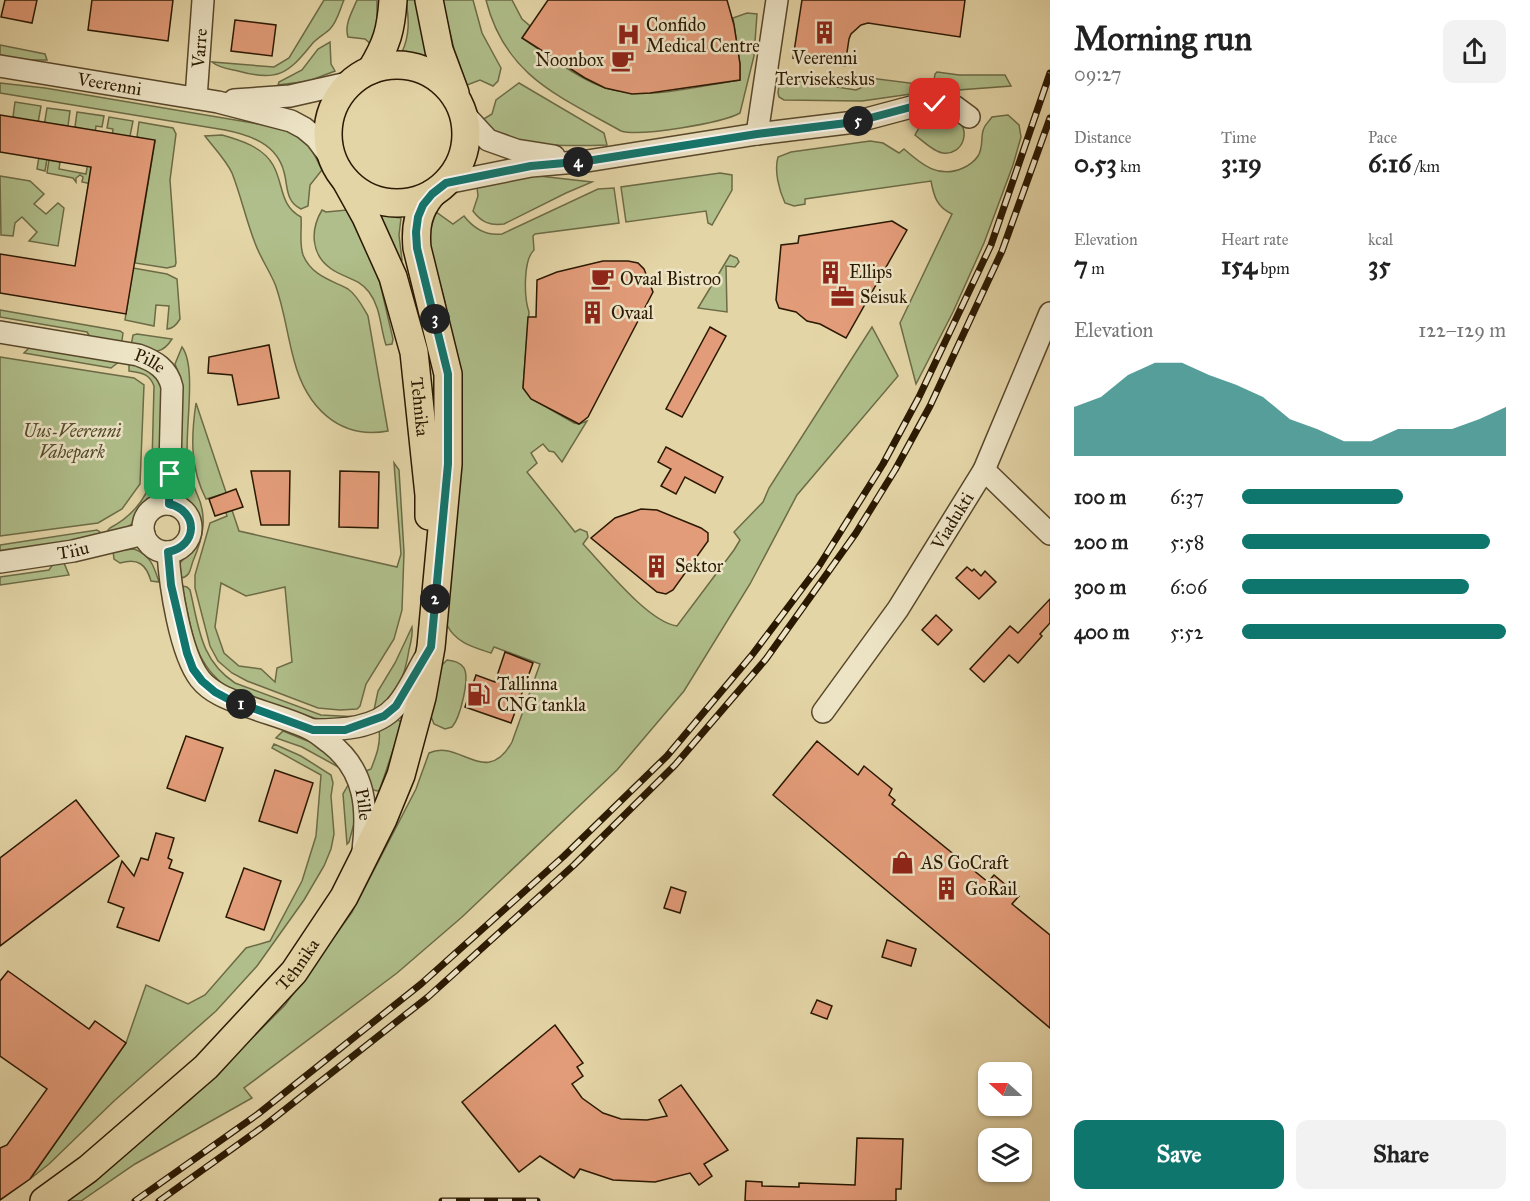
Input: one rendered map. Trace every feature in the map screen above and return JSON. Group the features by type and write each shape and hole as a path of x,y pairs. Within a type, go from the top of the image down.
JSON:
{"main road":[{"path":"393,0 391,26 386,46 362,76 339,96 328,125 330,150 340,171 362,194 375,200 393,203 415,201 439,189 461,160 465,146 466,129 439,50 429,0"},
{"path":"362,76 392,65 421,69 440,80 460,107"},
{"name":"Tehnika","path":"340,171 366,217 393,277 414,352 429,495 431,647"},
{"name":"Tehnika","path":"44,1201 87,1169 206,1067 294,972 344,897 362,863 401,775 422,697 431,647 448,464 448,374 417,248 416,232 418,217 423,205 439,189"}],"street":[{"name":"Varre","path":"196,98 203,0"},
{"path":"757,134 777,0"},
{"name":"Veerenni","path":"0,66 218,102 291,121 316,138 340,171"},
{"name":"Veerenni","path":"218,102 290,96 362,76"},
{"path":"439,189 531,166 587,161 757,134 855,122 915,106 935,104 954,106 969,117"},
{"path":"460,107 488,140 516,150 587,161"},
{"name":"Viadukti","path":"823,712 898,609 984,470 1050,313"},
{"name":"Pille","path":"0,332 138,355 165,370 172,387 169,504"},
{"path":"984,470 1050,534"},
{"path":"162,504 169,504 176,506 187,515 191,529 187,542 176,551 168,552 150,546 144,534 145,519 149,513 162,504"},
{"name":"Tiiu","path":"0,562 73,551 144,534"},
{"name":"Pille","path":"168,552 171,585 184,640 193,669 202,681 228,699 313,730 340,751 354,768 365,801 362,863"},
{"name":"Pille","path":"313,730 345,730 384,716 396,706 431,647"}],"green space":[{"path":"324,0 344,0 332,26 296,62 281,73 263,76 224,68 212,62 274,67 289,58"},
{"path":"357,0 377,0 377,23 372,45 365,39 348,37 348,23"},
{"path":"406,0 418,0 427,51 422,57 402,52 408,27"},
{"path":"442,0 473,0 482,33 501,68 498,81 493,86 480,80 467,85 454,49"},
{"path":"486,0 512,0 522,19 530,26 522,38 574,73 606,88 639,93 673,91 740,80 733,18 747,13 757,14 754,56 740,113 716,121 681,128 645,132 621,131 556,94 521,66 506,48"},
{"path":"330,42 331,64 335,71 309,81 278,85 279,82 302,70 318,49"},
{"path":"0,45 45,54 47,60 23,60 0,55"},
{"path":"937,72 959,75 1005,75 1011,86 918,93 862,101 784,100 779,97 778,93 780,78 856,90 865,86 870,78 933,86"},
{"path":"0,83 45,88 282,128 307,144 322,170 310,185 308,206 301,209 292,202 284,172 275,154 253,138 225,130 0,93"},
{"path":"519,83 604,133 607,145 530,143 501,137 491,131 482,120 492,114 496,100"},
{"path":"15,102 41,106 38,123 13,117"},
{"path":"47,108 70,111 68,126 53,124 45,171 37,169"},
{"path":"77,112 104,116 102,127 96,126 95,134 112,136 113,129 107,128 109,117 133,121 130,136 96,185 82,182 83,177 80,175 76,178 76,182 73,178 47,173 49,160 60,162 59,169 86,174 93,131 75,127"},
{"path":"921,113 946,115 960,122 964,134 960,146 950,153 943,153 915,135 920,126"},
{"path":"1008,115 1019,125 1021,137 1013,165 984,243 953,312 916,384 900,323 952,214 937,201 931,181 805,199 805,204 794,206 785,203 781,192 777,174 778,157 791,152 870,141 883,143 899,153 904,149 931,169 954,171 967,166 977,158 981,149 984,128 992,117"},
{"path":"139,122 173,128 176,134 170,180 176,263 175,266 167,268 135,263 155,141 137,137"},
{"path":"222,135 250,145 269,159 285,200 301,217 301,246 307,262 317,273 348,289 357,298 368,316 388,431 370,432 339,425 316,405 307,392 299,377 275,284 255,243 232,173 205,136"},
{"path":"720,173 732,175 732,190 712,225 708,223 706,211 626,222 621,187"},
{"path":"530,175 592,182 504,224 486,222 473,211 478,196 477,187"},
{"path":"0,176 30,181 44,194 34,204 46,214 58,203 64,208 58,246 29,241 37,232 22,217 15,223 13,236 1,235"},
{"path":"614,188 619,223 533,236 534,250 530,255 526,270 526,298 529,312 523,388 534,400 574,423 587,421 562,462 543,444 531,453 537,463 527,472 575,532 580,529 587,532 588,537 583,544 627,592 653,615 677,626 734,550 740,540 734,532 763,502 769,488 872,327 898,376 797,495 750,584 684,691 617,770 462,917 397,973 244,1088 252,1098 135,1164 81,1201 62,1201 190,1100 285,1005 352,912 416,789 429,753 440,750 472,760 492,761 502,755 512,742 540,664 494,647 491,653 472,646 455,636 447,625 452,350 445,302 430,247 429,234 436,212 453,224 464,216 481,231 502,234 598,189"},
{"path":"322,210 326,212 347,210 366,246 379,279 393,339 392,344 386,345 378,311 365,287 330,268 319,256 314,233"},
{"path":"380,215 401,218 399,235 402,260 399,259 378,217"},
{"path":"730,255 737,258 739,262 735,267 726,266 727,312 698,308"},
{"path":"133,268 167,274 177,279 180,319 173,327 167,329 169,306 156,305 154,326 125,320"},
{"path":"0,310 120,331 123,333 122,340 118,344 92,340 87,332 0,317"},
{"path":"133,335 172,339 163,349 150,351 131,346"},
{"path":"31,346 120,361 111,368 24,353"},
{"path":"182,347 187,357 190,386 188,466 184,470 178,470 181,380 175,364"},
{"name":"Uus-Veerenni Vahepark","path":"0,357 134,378 144,385 140,484 122,509 98,523 0,536"},
{"path":"129,362 149,368 163,385 161,470 155,469 152,464 154,386 147,376 129,371"},
{"path":"196,403 239,531 397,567 401,554 394,463 399,470 404,552 402,610 394,639 366,684 360,706 357,709 318,708 247,681 232,673 218,661 210,646 195,588 195,575 210,523 227,516 220,495 206,499 197,476 193,452","holes":["221,583 246,596 285,587 292,662 277,668 275,682 261,669 239,666 224,653 215,627"]},
{"path":"161,478 156,496 139,511 134,522 124,530 109,536 108,530 130,514 141,502 151,479"},
{"path":"178,479 188,479 192,482 203,519 202,536 190,572 181,578 180,563 193,549 199,538 200,529 180,489"},
{"path":"97,530 101,537 0,553 0,545"},
{"path":"134,549 148,558 159,582 151,581 147,570 140,564 132,561 120,563 114,559 113,551"},
{"path":"55,561 64,563 69,575 0,585 0,577 49,570"},
{"path":"182,586 190,590 199,630 214,664 235,683 321,715 359,717 325,720 314,718 233,691 219,681 201,658 192,632"},
{"path":"412,627 412,638 399,684 389,699 374,710 378,691 395,663"},
{"path":"447,660 457,662 464,668 466,681 458,716 452,727 445,729 434,724 430,714 440,667"},
{"path":"397,719 402,723 380,789 373,790 366,771 371,769 376,755 379,730"},
{"path":"283,731 331,753 342,769 302,747 276,738"},
{"path":"274,744 301,756 331,775 334,834 324,866 304,900 257,966 216,1011 30,1179 126,1043 146,985 188,1004 205,995 246,948 270,941 302,881 316,836 321,775 272,748"},
{"path":"351,780 356,816 347,844 343,794"}],"building":[{"path":"5,0 37,0 32,23 1,17"},
{"path":"92,0 173,0 168,41 88,30"},
{"path":"548,0 727,0 734,25 740,80 650,93 632,94 605,88 522,38"},
{"name":"Veerenni Tervisekeskus","path":"802,0 965,0 960,37 868,23 861,25 851,34 845,66 793,58"},
{"path":"235,20 276,25 272,56 231,51"},
{"path":"0,115 155,140 126,314 0,293 0,254 75,266 91,167 0,152"},
{"name":"Ellips","path":"892,221 907,230 846,338 820,324 807,321 796,312 779,308 776,300 781,245 798,243 799,236"},
{"path":"603,261 638,263 644,269 653,292 588,417 579,424 531,399 523,388 528,317 536,317 537,280 557,272"},
{"path":"710,327 726,336 682,417 666,409"},
{"path":"269,345 279,398 238,405 232,375 208,373 209,357"},
{"path":"666,447 723,477 715,493 685,477 676,494 661,486 671,469 658,462"},
{"path":"251,471 290,471 289,525 261,525"},
{"path":"340,471 379,472 378,528 339,527"},
{"path":"236,489 243,507 215,516 209,499"},
{"name":"Sektor","path":"641,509 657,510 708,533 708,541 673,590 666,594 657,592 591,538 615,518"},
{"path":"967,567 972,571 974,569 981,576 985,571 996,582 979,599 956,578"},
{"path":"1050,599 1050,623 1040,634 1042,636 1018,663 1009,655 984,682 970,669 1010,626 1018,633"},
{"path":"936,615 952,630 938,645 922,630"},
{"path":"505,652 533,663 511,723 465,707 476,675 495,682"},
{"path":"186,736 223,748 205,801 167,788"},
{"name":"GoRail","path":"817,741 858,775 864,766 892,789 889,795 895,800 892,804 988,882 994,875 1019,896 1012,904 1050,935 1050,1028 773,795"},
{"path":"275,770 313,783 297,833 259,821"},
{"path":"76,800 119,856 0,946 0,858"},
{"path":"156,833 174,838 168,858 172,860 169,868 183,873 159,941 117,927 124,908 108,902 122,861 134,876 141,858 148,860"},
{"path":"244,868 281,881 264,930 226,917"},
{"path":"671,887 686,892 680,913 664,908"},
{"path":"887,940 916,949 911,966 882,957"},
{"path":"8,971 89,1029 95,1021 126,1043 30,1179 0,1200 0,1148 7,1145 47,1089 0,1056 0,981"},
{"path":"817,1000 832,1006 827,1019 811,1013"},
{"path":"555,1025 583,1063 577,1067 583,1076 572,1084 582,1098 603,1113 621,1119 647,1120 667,1116 659,1100 681,1085 728,1150 704,1164 712,1176 699,1185 690,1173 655,1182 613,1180 580,1169 574,1178 540,1156 519,1172 462,1102"},
{"path":"857,1138 903,1139 901,1189 896,1189 896,1201 745,1201 746,1181 762,1182 762,1186 799,1187 799,1183 855,1185"}],"railway":[{"path":"135,1201 258,1114 421,984 564,856 667,756 752,655 819,566 883,464 919,397 991,245 1050,73"},
{"path":"159,1201 264,1126 428,997 574,865 675,765 766,659 856,533 895,470 930,406 1002,251 1050,118"},
{"path":"442,1201 537,1201"}],"place":[{"name":"Veerenni Tervisekeskus","path":"825,32"},
{"name":"Confido Medical Centre","path":"628,35"},
{"name":"Noonbox","path":"622,60"},
{"name":"Ellips","path":"831,272"},
{"name":"Ovaal Bistroo","path":"602,279"},
{"name":"Seisuk","path":"842,297"},
{"name":"Ovaal","path":"593,313"},
{"name":"Sektor","path":"657,566"},
{"name":"Tallinna CNG tankla","path":"479,694"},
{"name":"AS GoCraft","path":"903,863"},
{"name":"GoRail","path":"947,889"}],"route":[{"path":"170,474 169,504 183,510 190,521 191,529 187,542 176,551 168,552 171,585 187,653 193,669 202,681 228,699 313,730 345,730 384,716 396,706 405,693 431,647 448,464 448,374 417,248 416,232 418,217 423,205 432,194 446,183 531,166 587,161 757,134 855,122 915,106 935,104"}]}
